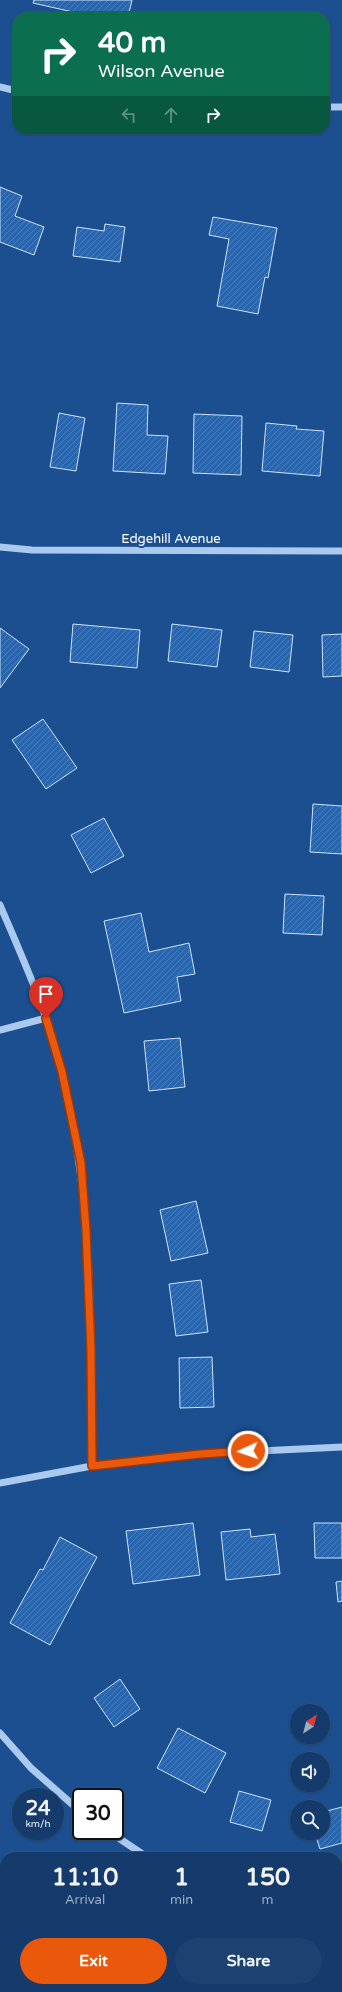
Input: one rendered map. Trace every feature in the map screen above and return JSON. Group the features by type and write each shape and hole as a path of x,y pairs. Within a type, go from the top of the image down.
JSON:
{"street":[{"path":"0,87 12,90"},
{"path":"330,107 342,107"},
{"name":"Edgehill Avenue","path":"0,547 32,550 342,551"},
{"path":"0,905 46,1018 62,1072 81,1163 86,1230 92,1380 92,1466"},
{"path":"0,1030 46,1018"},
{"path":"0,1483 92,1466 200,1454 342,1447"},
{"path":"0,1733 31,1768 72,1804"},
{"path":"122,1840 140,1852"}],"building":[{"path":"34,0 132,0 129,12 73,12 33,3"},
{"path":"0,187 22,196 15,216 44,227 34,255 0,242"},
{"path":"213,217 277,228 268,278 265,277 258,314 217,306 229,239 209,235"},
{"path":"105,224 125,227 120,262 73,256 77,227 104,231"},
{"path":"117,403 148,405 147,435 168,436 165,474 113,471"},
{"path":"59,413 85,418 76,471 50,467"},
{"path":"194,414 242,416 241,475 193,473"},
{"path":"266,423 297,426 296,429 324,431 320,476 262,471"},
{"path":"73,624 140,630 137,668 70,662"},
{"path":"172,624 222,630 217,667 168,661"},
{"path":"0,628 29,649 0,688"},
{"path":"254,631 293,635 289,672 250,667"},
{"path":"342,634 342,676 323,677 322,635"},
{"path":"43,719 77,768 46,789 12,740"},
{"path":"313,804 342,806 342,854 310,852"},
{"path":"104,818 124,856 91,873 71,835"},
{"path":"285,894 324,896 322,935 283,933"},
{"path":"141,913 149,952 189,943 195,974 177,977 181,1001 124,1013 104,921"},
{"path":"180,1038 185,1087 149,1091 144,1041"},
{"path":"196,1201 208,1253 171,1261 160,1210"},
{"path":"201,1280 208,1332 176,1336 169,1284"},
{"path":"212,1357 214,1407 180,1408 179,1358"},
{"path":"193,1523 200,1575 133,1584 126,1531"},
{"path":"314,1523 342,1523 342,1558 315,1558"},
{"path":"250,1529 251,1537 275,1534 280,1574 226,1580 221,1532"},
{"path":"60,1537 97,1557 50,1645 10,1623 40,1569 43,1570"},
{"path":"342,1581 342,1601 338,1602 336,1582"},
{"path":"120,1679 140,1709 114,1727 94,1698"},
{"path":"178,1728 226,1753 205,1793 157,1768"},
{"path":"239,1791 271,1800 262,1831 230,1822"},
{"path":"342,1807 342,1843 320,1849 317,1840 330,1840 330,1810"}],"route":[{"path":"46,1018 62,1072 81,1163 86,1230 91,1350 92,1466 200,1454 248,1451"}]}
